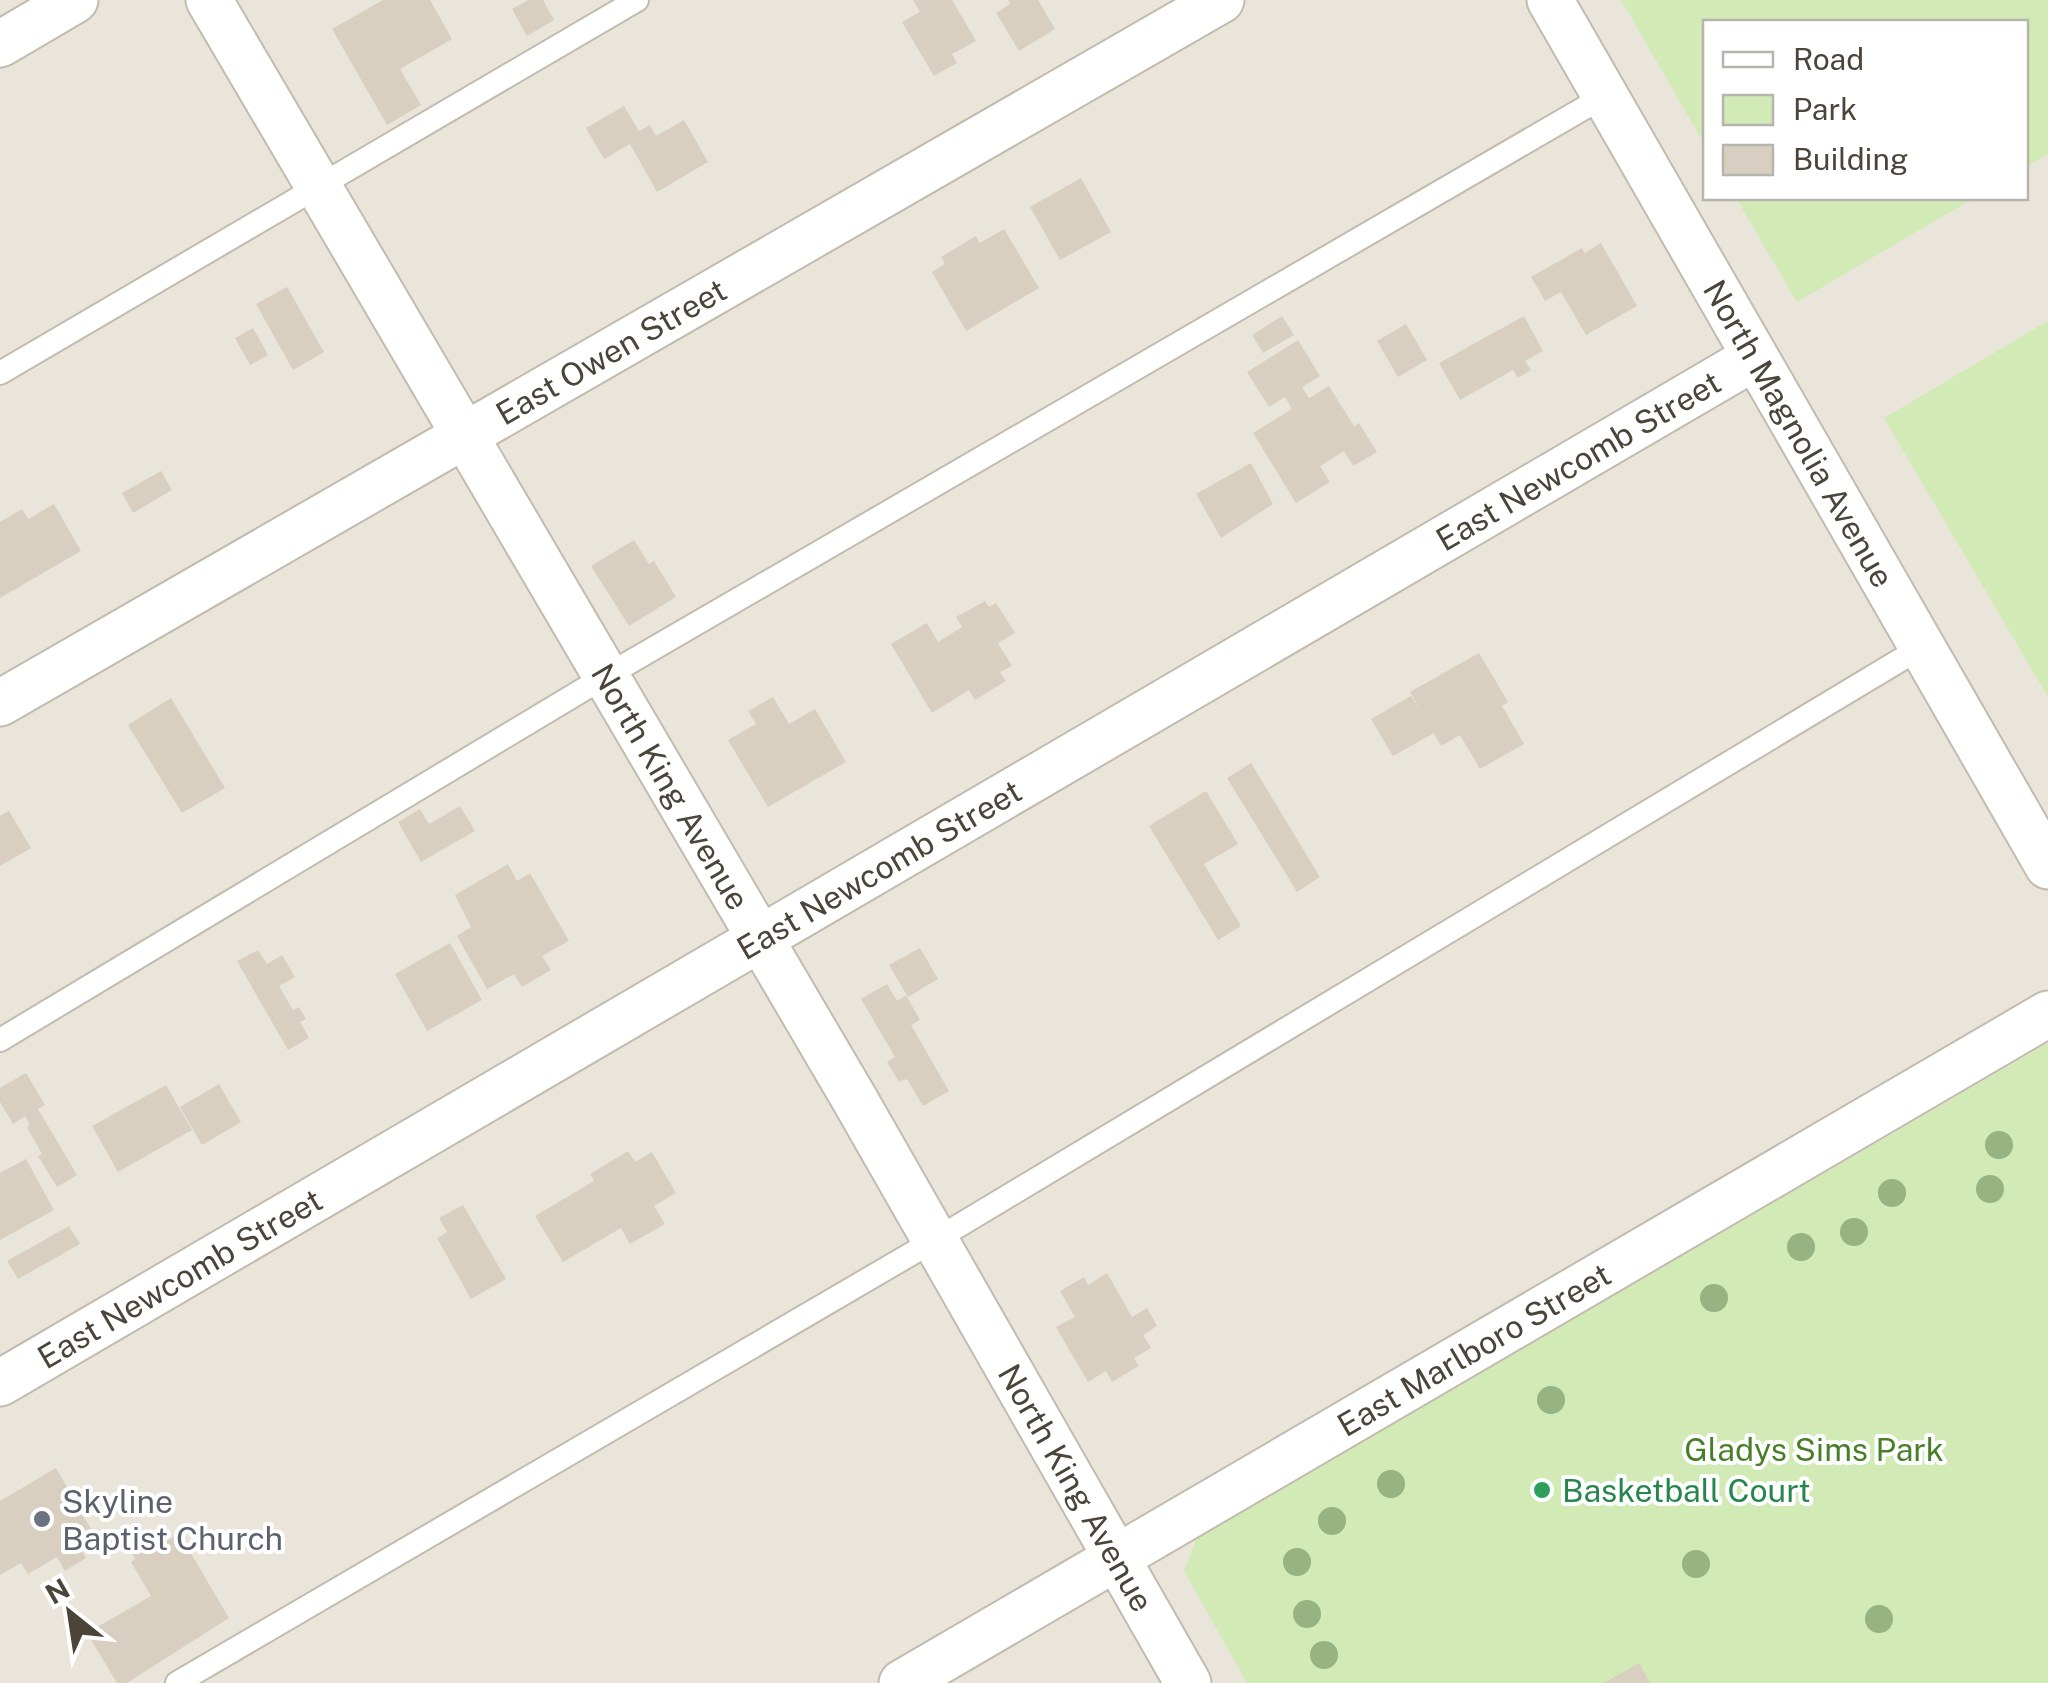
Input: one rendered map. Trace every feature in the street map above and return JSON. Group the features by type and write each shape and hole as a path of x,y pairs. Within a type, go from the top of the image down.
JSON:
{"street":[{"path":"0,44 75,0"},
{"name":"North King Avenue","path":"208,0 935,1240 1188,1683"},
{"name":"East Owen Street","path":"0,703 1220,0"},
{"name":"North Magnolia Avenue","path":"1550,0 2048,866"},
{"name":"East Newcomb Street","path":"0,1384 1755,357"},
{"name":"East Marlboro Street","path":"902,1683 2048,1014"}],"lane":[{"path":"0,373 637,0"},
{"path":"0,1040 606,676 1605,96"},
{"path":"177,1683 935,1240 1922,647"}],"shaded area":[{"path":"0,0 2048,0 2048,1683 0,1683"}],"green space":[{"path":"1621,0 2048,0 2048,154 2028,166 2028,20 1703,20 1703,142"},
{"path":"1737,200 1971,200 1797,302"},
{"path":"2048,321 2048,697 1884,418"},
{"name":"Gladys Sims Park","path":"2048,1043 2048,1683 1247,1683 1184,1571 1197,1538"}],"building":[{"path":"383,0 430,0 452,39 400,69 421,105 387,125 332,29"},
{"path":"528,0 543,0 554,20 527,36 512,9"},
{"path":"913,0 952,0 976,41 952,54 957,63 934,76 902,22 920,12"},
{"path":"1008,0 1038,0 1055,29 1019,51 996,13 1010,4"},
{"path":"624,106 639,131 650,125 656,136 684,120 708,162 657,192 630,144 604,159 586,128"},
{"path":"1081,178 1111,232 1060,260 1030,207"},
{"path":"1004,229 1039,288 966,331 932,272 945,264 941,257 976,236 980,243"},
{"path":"1601,243 1637,306 1586,335 1561,292 1545,301 1531,277 1582,248 1585,253"},
{"path":"287,287 324,352 293,370 256,304"},
{"path":"1282,316 1294,335 1263,353 1252,335"},
{"path":"1524,316 1543,351 1525,361 1531,370 1518,378 1513,370 1460,400 1439,363"},
{"path":"1406,324 1427,360 1398,377 1377,341"},
{"path":"253,328 268,355 250,365 235,338"},
{"path":"1298,340 1320,376 1302,387 1309,398 1329,386 1354,426 1359,423 1377,452 1353,466 1344,451 1320,466 1330,482 1296,503 1253,433 1292,409 1285,397 1269,407 1247,372"},
{"path":"1251,463 1273,504 1221,538 1196,494"},
{"path":"161,471 172,490 133,513 122,493"},
{"path":"54,504 81,551 0,598 0,522 22,509 28,519"},
{"path":"634,540 649,564 654,561 676,597 629,626 591,566"},
{"path":"985,601 989,607 996,603 1015,633 998,643 1012,666 1000,672 1006,681 975,700 969,690 932,713 891,644 927,623 938,642 962,627 956,617"},
{"path":"1479,653 1508,702 1502,706 1524,744 1480,769 1460,735 1441,746 1434,733 1393,756 1371,719 1411,696 1421,711 1410,692"},
{"path":"773,697 789,724 815,709 846,762 768,807 728,740 756,724 748,711"},
{"path":"171,698 225,788 182,813 128,725"},
{"path":"1251,763 1320,877 1297,892 1227,778"},
{"path":"1206,791 1238,844 1204,864 1241,926 1218,940 1149,826"},
{"path":"460,806 475,831 421,862 398,822 420,809 429,824"},
{"path":"9,811 31,848 0,866 0,816"},
{"path":"508,864 517,881 530,873 569,941 542,956 551,970 522,987 514,974 487,989 457,936 471,927 455,895"},
{"path":"450,943 482,1000 427,1031 395,974"},
{"path":"920,948 938,979 908,997 889,965"},
{"path":"258,950 267,964 282,955 295,977 279,986 293,1010 299,1007 306,1019 300,1022 309,1038 288,1050 237,961"},
{"path":"887,984 897,1001 906,995 920,1020 911,1025 949,1091 923,1106 907,1079 899,1082 887,1062 895,1057 861,999"},
{"path":"26,1073 45,1105 38,1109 77,1175 57,1187 38,1156 42,1154 25,1116 13,1124 0,1102 0,1088"},
{"path":"219,1084 241,1122 202,1145 180,1107"},
{"path":"166,1085 192,1130 118,1172 92,1126"},
{"path":"628,1151 635,1162 652,1152 676,1193 654,1206 665,1224 630,1244 621,1228 563,1262 535,1216 594,1181 590,1174"},
{"path":"26,1159 54,1210 0,1240 0,1173"},
{"path":"463,1205 506,1279 471,1299 437,1238 447,1232 439,1218"},
{"path":"69,1226 80,1244 18,1279 7,1261"},
{"path":"1107,1273 1132,1317 1147,1308 1157,1326 1143,1335 1151,1348 1134,1358 1139,1366 1112,1382 1106,1371 1088,1382 1056,1327 1075,1317 1060,1291 1084,1277 1088,1285"},
{"name":"Skyline Baptist Church","path":"56,1468 95,1536 79,1546 86,1558 65,1571 57,1557 28,1574 21,1563 0,1575 0,1501"},
{"path":"142,1530 153,1549 179,1533 229,1618 127,1683 117,1683 87,1633 151,1596 131,1562 135,1559 125,1541"},
{"path":"1639,1663 1650,1683 1604,1683"}],"place":[{"name":"Basketball Court","path":"1542,1490"},
{"name":"Skyline Baptist Church","path":"42,1519"}]}
